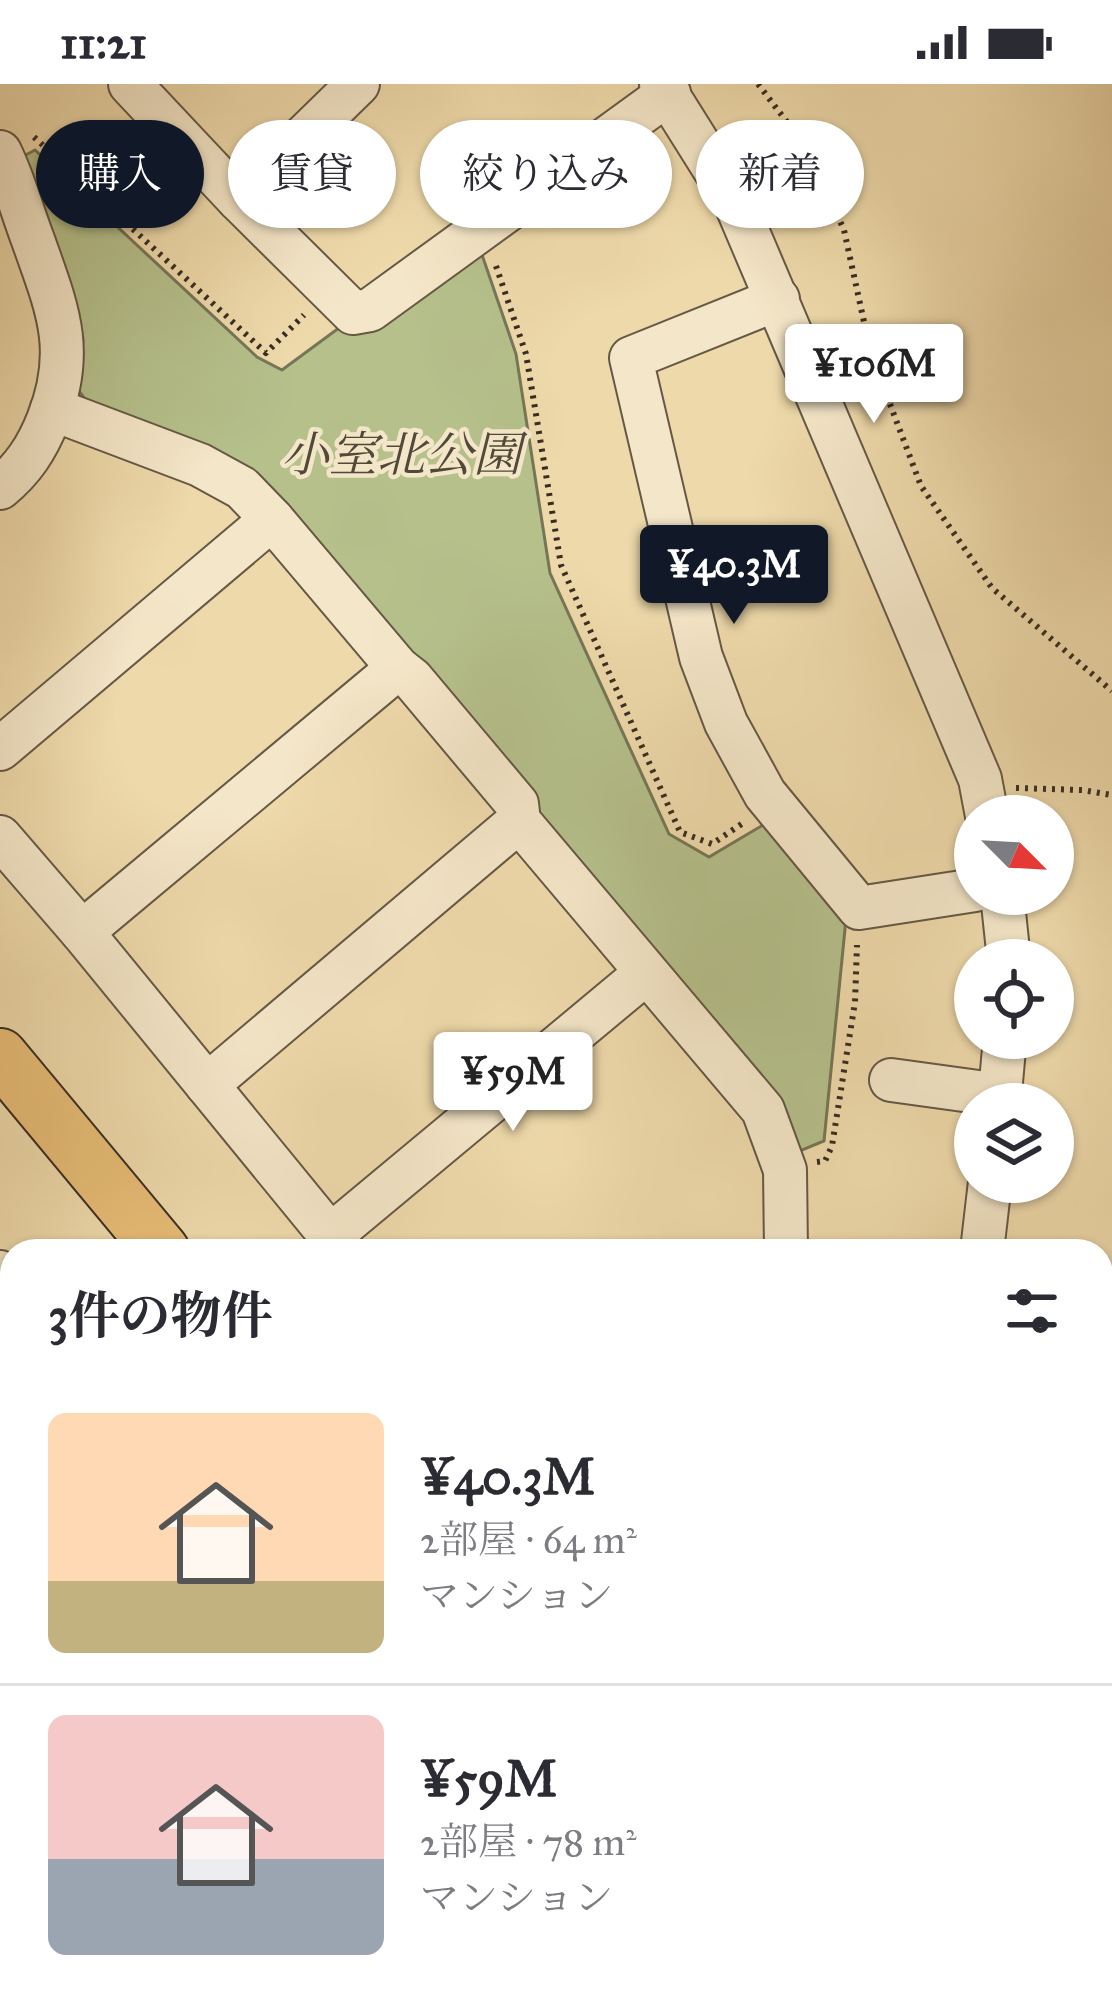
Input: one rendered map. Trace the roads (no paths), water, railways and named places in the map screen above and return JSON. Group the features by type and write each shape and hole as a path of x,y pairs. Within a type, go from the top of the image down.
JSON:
{"main road":[{"path":"0,1056 152,1239"}],"street":[{"path":"130,84 228,188"},
{"path":"321,120 358,84"},
{"path":"267,228 353,314 370,310 665,89 735,202 955,718 982,795"},
{"path":"0,488 39,442 62,378 63,346 60,323 2,157"},
{"path":"778,299 631,358 701,657 727,723 773,804 859,908 954,893"},
{"path":"52,409 200,465 242,488 272,519 517,804 519,821 763,1110 785,1170 786,1239"},
{"path":"0,749 272,519"},
{"path":"82,932 398,668"},
{"path":"207,1085 519,821"},
{"path":"0,837 334,1239"},
{"path":"342,1239 646,973"},
{"path":"891,1080 954,1091"},
{"path":"983,1239 988,1203"}],"park label":[{"name":"小室北公園","path":"401,454"}]}
